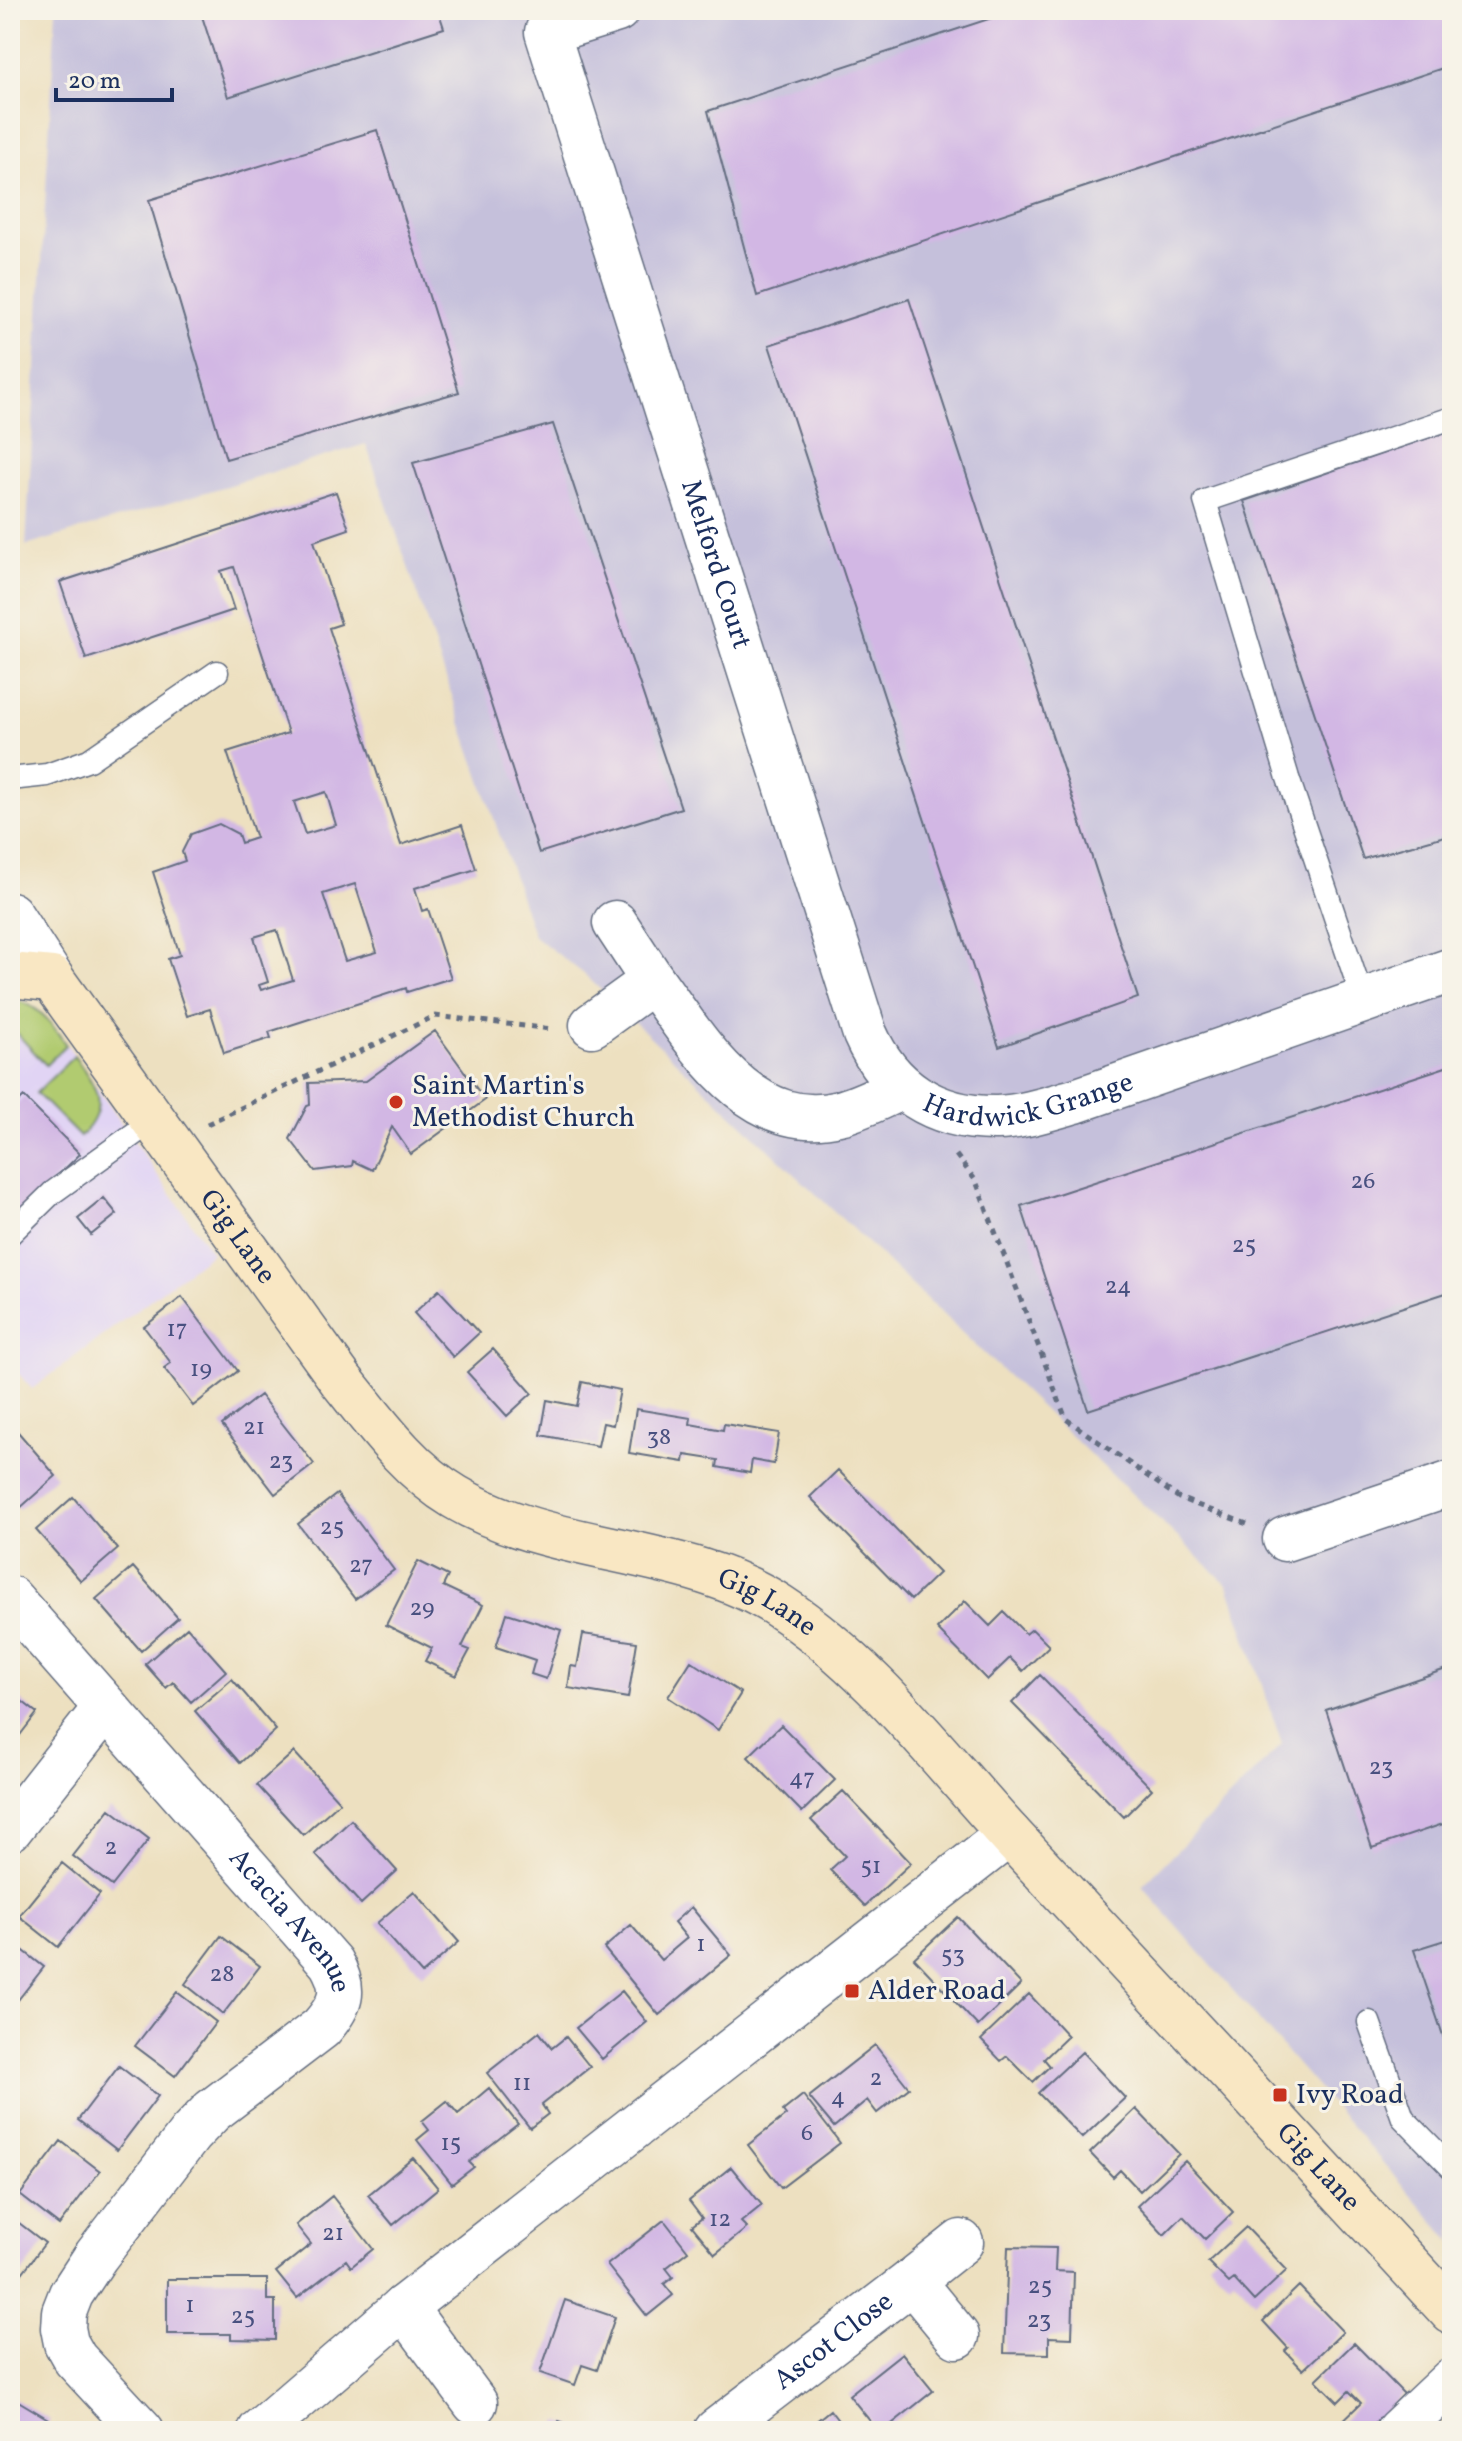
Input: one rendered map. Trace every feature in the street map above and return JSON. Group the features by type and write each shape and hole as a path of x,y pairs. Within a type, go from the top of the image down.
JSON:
{"street":[{"name":"Melford Court","path":"617,10 544,21 865,1034 887,1073 902,1087"},
{"name":"Gig Lane","path":"10,914 31,977 160,1132 341,1380 390,1441 454,1497 513,1525 730,1582 778,1606 826,1643 889,1699 1009,1834 1452,2312"},
{"name":"Hardwick Grange","path":"615,923 712,1061 740,1088 763,1104 787,1112 818,1115 840,1113 902,1087 927,1103 955,1114 998,1118 1020,1115 1075,1101 1452,970"},
{"path":"592,1025 653,981"},
{"path":"1285,1539 1452,1483"},
{"name":"Acacia Avenue","path":"10,1598 331,1963 340,1979 341,1995 333,2013 321,2028 212,2111 190,2134 96,2256 71,2294 64,2312 66,2343 75,2359 142,2431"},
{"path":"10,1829 105,1708"},
{"path":"260,2431 404,2307 1009,1834"},
{"name":"Ascot Close","path":"716,2431 961,2242"},
{"name":"Ascot Close","path":"912,2281 957,2336"},
{"path":"404,2307 475,2403"},
{"path":"1398,2431 1452,2380"}],"lane":[{"path":"1363,1000 1288,778 1205,501 1452,418"},
{"path":"10,779 47,775 89,760 217,672"},
{"path":"10,1234 52,1193 160,1132"},
{"path":"1369,2022 1403,2118 1452,2168"}],"path":[{"path":"160,1132 435,1016 567,1030 592,1025"},
{"path":"948,1146 976,1181 1066,1419 1179,1498 1285,1539"}],"shaded area":[{"path":"56,10 1452,10 1452,2242 1142,1886 1282,1744 1228,1585 584,974 534,936 366,444 26,546"},
{"path":"10,999 36,1008 54,1026 212,1253 32,1389 10,1364"}],"green space":[{"path":"10,999 37,1010 66,1045 46,1065 10,1026"},
{"path":"74,1056 94,1086 98,1105 90,1126 80,1137 36,1093"}],"building":[{"path":"200,10 438,10 444,28 228,97"},
{"path":"1016,10 1452,10 1452,65 757,296 708,111"},
{"path":"377,130 459,392 226,459 149,200"},
{"path":"909,299 1138,998 999,1047 769,345"},
{"path":"553,424 681,808 539,853 413,463"},
{"path":"1452,430 1452,834 1363,859 1244,501"},
{"path":"336,492 349,529 314,541 341,624 329,628 401,845 462,825 476,869 415,888 422,911 428,909 451,978 407,992 406,988 269,1032 271,1038 224,1053 210,1009 187,1016 168,959 180,955 153,872 185,861 182,852 191,834 219,824 238,834 241,843 256,838 227,752 288,733 234,567 221,571 234,610 86,659 60,582","holes":["326,792 336,825 305,834 294,802","355,884 377,952 345,961 323,894","277,930 293,980 261,990 259,985 268,982 254,937"]},
{"name":"Saint Martin's Methodist Church","path":"435,1031 485,1100 411,1154 392,1127 372,1170 353,1161 352,1166 315,1171 290,1139 310,1105 309,1083 366,1081"},
{"path":"1452,1065 1452,1291 1088,1410 1021,1206"},
{"path":"24,1097 80,1154 10,1222 10,1110"},
{"path":"104,1198 117,1214 91,1235 78,1219"},
{"path":"439,1290 479,1333 453,1357 414,1313"},
{"path":"182,1297 238,1371 193,1406 164,1368 171,1363 144,1327"},
{"path":"493,1349 532,1393 507,1416 467,1372"},
{"path":"582,1382 620,1390 613,1425 603,1423 598,1446 541,1435 547,1400 577,1406"},
{"path":"260,1395 314,1464 275,1494 222,1425"},
{"path":"636,1409 691,1418 690,1424 723,1430 724,1424 779,1433 774,1464 752,1460 750,1473 717,1467 718,1460 685,1455 684,1462 629,1453"},
{"path":"12,1425 56,1476 19,1509 10,1498"},
{"path":"838,1470 939,1573 911,1600 810,1497"},
{"path":"337,1494 394,1570 355,1599 298,1524"},
{"path":"73,1497 118,1549 81,1581 36,1530"},
{"path":"418,1561 448,1576 443,1586 483,1605 462,1647 470,1650 456,1676 425,1661 432,1648 386,1625"},
{"path":"133,1567 178,1618 141,1651 96,1599"},
{"path":"965,1601 990,1626 1004,1612 1026,1634 1032,1629 1049,1646 1023,1671 1010,1658 987,1680 937,1629"},
{"path":"507,1613 561,1630 546,1679 531,1674 535,1660 496,1647"},
{"path":"187,1627 226,1671 191,1702 173,1682 166,1688 145,1664"},
{"path":"583,1634 637,1642 628,1698 568,1688 571,1666 577,1667"},
{"path":"691,1661 741,1693 718,1730 668,1697"},
{"path":"1452,1667 1452,1821 1372,1848 1326,1710"},
{"path":"1040,1675 1152,1789 1124,1817 1012,1703"},
{"path":"232,1679 276,1730 240,1763 195,1711"},
{"path":"10,1692 37,1713 10,1748"},
{"path":"781,1725 835,1780 802,1812 748,1757"},
{"path":"294,1752 340,1802 303,1835 257,1785"},
{"path":"843,1791 911,1863 865,1906 830,1870 845,1856 811,1820"},
{"path":"110,1809 149,1839 112,1886 73,1856"},
{"path":"351,1820 397,1871 361,1904 315,1854"},
{"path":"62,1863 100,1894 58,1947 19,1916"},
{"path":"414,1891 459,1942 422,1974 377,1923"},
{"path":"691,1907 731,1955 659,2015 604,1948 631,1925 661,1960 687,1938 674,1922"},
{"path":"958,1917 1021,1984 978,2026 914,1958"},
{"path":"221,1936 260,1966 223,2014 185,1984"},
{"path":"1452,1938 1452,2059 1451,2059 1414,1950"},
{"path":"10,1940 44,1967 10,2010"},
{"path":"622,1991 647,2022 602,2059 576,2028"},
{"path":"177,1992 216,2022 175,2076 135,2046"},
{"path":"1029,1994 1068,2036 1044,2059 1050,2066 1033,2082 1007,2056 1001,2061 981,2040"},
{"path":"539,2032 552,2048 566,2037 590,2067 542,2105 548,2114 530,2128 487,2073"},
{"path":"875,2045 909,2088 877,2113 867,2100 834,2127 809,2097"},
{"path":"1082,2052 1125,2098 1082,2138 1038,2093"},
{"path":"119,2066 158,2096 117,2150 78,2120"},
{"path":"489,2088 518,2124 469,2162 474,2167 452,2184 417,2140 429,2130 422,2121 447,2101 458,2114"},
{"path":"803,2095 840,2143 781,2188 748,2145 786,2115 783,2111"},
{"path":"1136,2109 1179,2154 1140,2191 1120,2170 1113,2177 1090,2153"},
{"path":"61,2141 100,2171 59,2225 20,2195"},
{"path":"413,2158 438,2188 393,2225 368,2195"},
{"path":"1185,2161 1233,2212 1205,2239 1183,2216 1164,2235 1137,2206"},
{"path":"731,2167 762,2205 741,2222 747,2228 715,2254 692,2226 702,2218 689,2201"},
{"path":"332,2196 373,2249 351,2267 346,2260 297,2298 276,2272 311,2244 296,2225"},
{"path":"10,2216 45,2243 10,2289"},
{"path":"664,2220 688,2251 666,2268 673,2277 664,2284 673,2295 647,2316 607,2265"},
{"path":"1246,2227 1287,2270 1254,2301 1234,2279 1229,2283 1208,2262"},
{"path":"1008,2247 1056,2248 1055,2271 1074,2272 1072,2338 1049,2337 1049,2354 1004,2353"},
{"path":"167,2279 267,2279 267,2300 275,2300 275,2340 231,2339 231,2334 167,2334"},
{"path":"1299,2286 1343,2332 1303,2370 1263,2321"},
{"path":"565,2300 615,2317 597,2370 582,2365 575,2385 540,2373"},
{"path":"1354,2343 1404,2394 1367,2431 1332,2431 1361,2403 1349,2391 1338,2402 1316,2380"},
{"path":"902,2353 933,2391 883,2431 878,2431 849,2395"},
{"path":"10,2396 50,2420 44,2431 10,2431"},
{"path":"830,2410 846,2431 804,2431"},
{"path":"559,2421 586,2431 555,2431"}],"place":[{"name":"Saint Martin's Methodist Church","path":"396,1102"},
{"name":"Alder Road","path":"852,1991"},
{"name":"Ivy Road","path":"1280,2095"}]}
